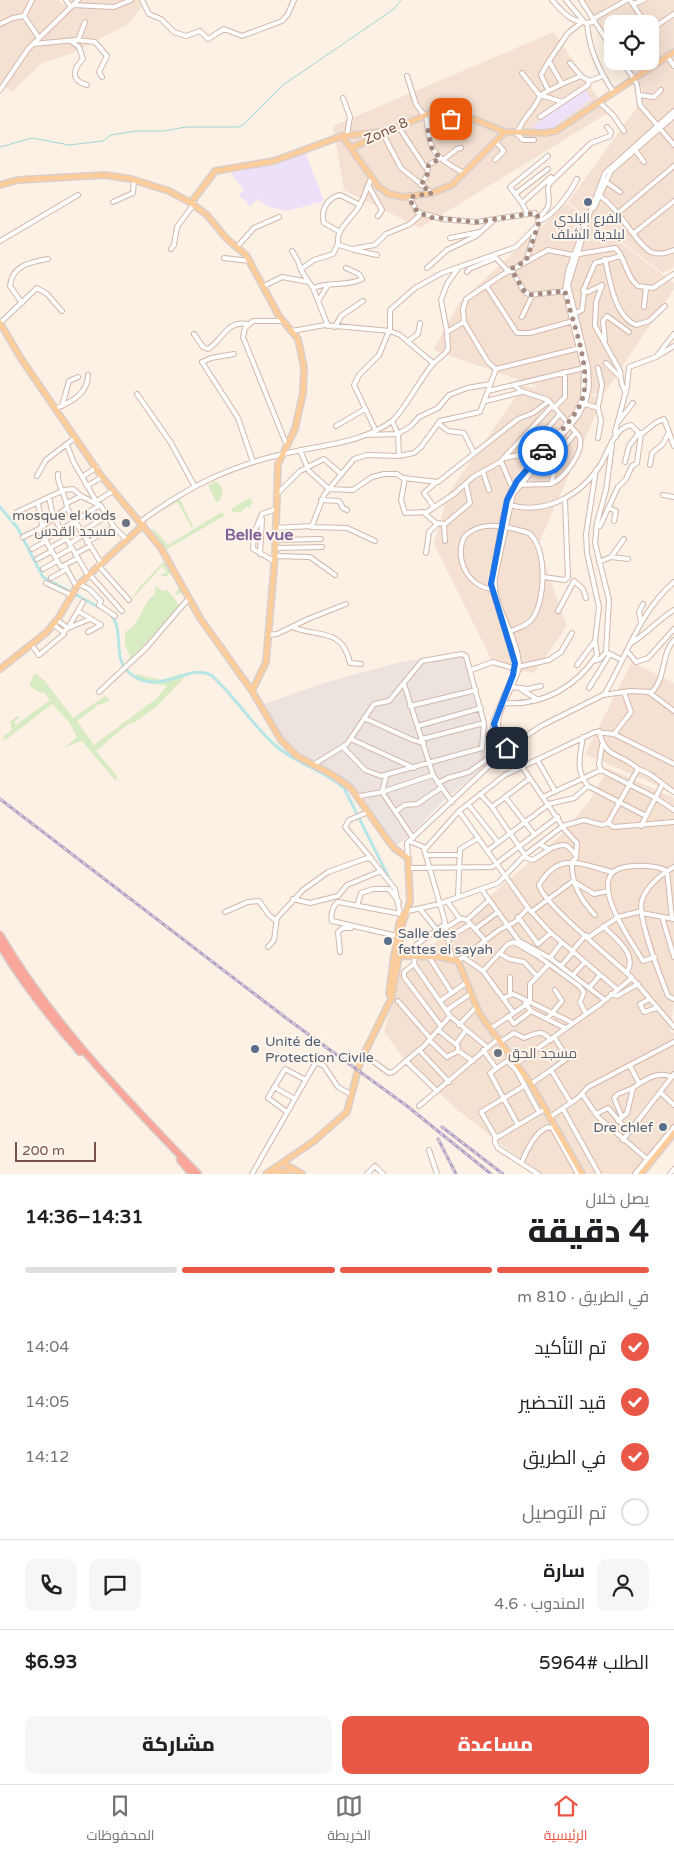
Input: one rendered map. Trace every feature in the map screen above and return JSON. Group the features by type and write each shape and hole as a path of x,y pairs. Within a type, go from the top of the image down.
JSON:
{"highway":[{"path":"0,935 34,990 58,1019 198,1174"},
{"path":"0,945 28,991 54,1023 192,1174"}],"main road":[{"path":"659,63 672,55"},
{"path":"344,136 371,179 389,194 410,197 432,193 452,186 505,132 554,132 647,70"},
{"name":"Zone 8","path":"351,148 383,132 444,107 505,132"},
{"path":"193,203 210,175 217,170 274,161 344,136 383,132"},
{"path":"0,185 18,180 105,175 161,187 193,203 250,261 282,321 298,339 302,352 304,382 297,420 278,464 275,548 265,668 252,691"},
{"path":"0,323 22,360 59,407 76,437 112,491 164,553 189,598 252,691 275,732 288,749 338,778 360,799 395,849 408,858 410,868 395,985 356,1071 349,1108 343,1116 272,1173"},
{"path":"0,669 28,648 55,623 77,584 127,540 141,524"},
{"path":"399,954 397,936 405,912"},
{"path":"399,954 452,959 458,962 476,1007 531,1084 582,1174"},
{"path":"642,1174 674,1133"},
{"path":"642,1174 674,1139"},
{"path":"266,1174 294,1158 307,1146"},
{"path":"294,1158 294,1172"},
{"path":"282,1165 302,1174"},
{"path":"272,1173 294,1172"}],"street":[{"path":"24,16 32,0"},
{"path":"66,0 72,6 114,7 131,0"},
{"path":"0,90 33,44 78,0"},
{"path":"142,0 148,13 161,19 174,32 186,36 200,31 206,38 224,29 242,36 276,24 286,18 294,0"},
{"path":"552,0 565,15 584,23"},
{"path":"566,0 584,23 597,59 597,66 614,93"},
{"path":"581,0 604,36"},
{"path":"548,90 541,75 567,34 584,23 594,20 630,1 644,0"},
{"path":"630,1 640,15"},
{"path":"659,24 674,14"},
{"path":"0,24 13,18 24,16"},
{"path":"24,16 39,38"},
{"path":"78,40 85,22"},
{"path":"33,44 78,40 95,42 107,55 99,72 102,77"},
{"path":"72,41 79,47 83,59 76,67 75,75 81,84 87,85"},
{"path":"672,55 674,66"},
{"path":"549,61 562,84"},
{"path":"570,63 581,76 589,81"},
{"path":"628,70 634,78 640,105 674,145"},
{"path":"522,73 540,96 563,102"},
{"path":"407,76 416,104 425,115 431,147 442,159 464,173"},
{"path":"534,140 521,140 517,131 540,96 548,90 581,76"},
{"path":"540,117 563,102 589,81 603,76"},
{"path":"639,95 654,97 661,90"},
{"path":"343,98 350,113 344,136"},
{"path":"599,102 613,115 624,131"},
{"path":"575,255 598,195 613,169 660,127 674,111"},
{"path":"428,130 438,129 459,112"},
{"path":"495,728 512,687 517,668 508,632 493,589 509,499 516,486 585,404 589,376 567,291 575,255 607,171 674,116"},
{"path":"398,126 425,167 461,148"},
{"path":"375,429 354,388 355,381 379,355 390,331 389,312 417,286 459,267 516,247 546,212 550,201 549,184 593,141 610,136 610,130 607,127"},
{"path":"383,132 402,168 432,193"},
{"path":"495,160 504,151 496,142"},
{"path":"635,150 644,162"},
{"path":"528,212 510,187 548,156"},
{"path":"421,185 427,175 428,166"},
{"path":"618,213 674,166"},
{"path":"515,194 548,169"},
{"path":"522,203 552,177"},
{"path":"300,269 314,260 333,254 338,244 340,232 360,205 371,179"},
{"path":"113,202 133,193 134,180"},
{"path":"538,221 548,217 572,190 576,180"},
{"path":"605,181 620,192"},
{"path":"368,185 382,210 378,216"},
{"path":"0,240 78,195"},
{"path":"340,232 324,223 321,213 324,208 333,198 340,195 360,205"},
{"path":"598,195 618,213 652,252 662,254 674,250"},
{"path":"410,197 413,208 420,214 451,220 494,220 528,212 535,213 538,221 526,261"},
{"path":"634,233 674,201"},
{"path":"171,250 174,245 177,227 193,203"},
{"path":"352,249 376,245 386,234 410,224 420,214"},
{"path":"237,247 254,228 279,217"},
{"path":"427,268 447,250 480,232 494,220"},
{"path":"450,238 480,232"},
{"path":"338,244 377,255"},
{"path":"496,369 488,362 464,322 463,309 465,302 471,294 526,261 548,250 575,255 612,247 617,248 625,269 634,283 646,288 656,287 674,274"},
{"path":"292,251 300,269 314,288 328,326"},
{"path":"574,314 582,311 583,289 593,264 605,259 621,256"},
{"path":"224,258 250,261"},
{"path":"468,272 469,269 496,258 510,270 524,291 532,296 567,291"},
{"path":"22,303 10,286 13,274 24,264 48,259"},
{"path":"605,259 621,313 627,321 635,325 649,322 665,306"},
{"path":"141,524 194,485 226,470 284,453 338,443 363,435 392,421 433,363 448,349 441,300 446,286 459,267"},
{"path":"314,288 322,284 328,285 362,279 359,274 346,268"},
{"path":"264,286 282,277 309,282"},
{"path":"584,292 610,280"},
{"path":"318,301 328,285"},
{"path":"486,285 517,333 530,333 574,321"},
{"path":"601,285 596,302 595,326 606,342 620,371 625,391"},
{"path":"0,323 38,288 47,294 62,311"},
{"path":"644,307 646,288"},
{"path":"567,291 574,314 574,321"},
{"path":"522,317 532,296"},
{"path":"335,327 341,316 363,301"},
{"path":"606,342 603,321 608,316 629,332"},
{"path":"194,334 199,343 208,349 229,327 236,323 248,324 258,320 282,321"},
{"path":"447,332 464,322"},
{"path":"408,341 418,334 420,323"},
{"path":"248,324 244,339 285,441 288,444"},
{"path":"292,331 328,326 390,331 408,341 433,363"},
{"path":"656,357 674,334"},
{"path":"616,437 615,433 629,368 656,357 674,346"},
{"path":"569,424 583,398 586,378 581,348"},
{"path":"496,369 581,348"},
{"path":"234,354 211,358 202,362 238,418 253,462"},
{"path":"606,363 621,378"},
{"path":"488,391 584,368"},
{"path":"598,368 602,388 598,407 601,420 598,438"},
{"path":"311,527 322,500 352,460 360,456 399,456 418,451 438,423 478,414 486,401 496,369"},
{"path":"404,478 401,496 402,509 407,515 423,512 434,507 503,460 553,407 565,398 565,372"},
{"path":"59,407 84,391 87,386 88,375"},
{"path":"59,407 70,380 78,377"},
{"path":"363,435 398,434 412,426 419,417 438,408 450,395 467,388 490,384"},
{"path":"503,460 510,483 516,486 551,484 560,478 575,458 581,441 576,432 549,401 523,392 515,386"},
{"path":"486,401 523,392"},
{"path":"137,394 171,443 194,485"},
{"path":"434,507 424,493 518,420 533,413 549,401"},
{"path":"618,422 633,403"},
{"path":"585,404 598,407"},
{"path":"336,426 365,409"},
{"path":"503,460 525,454 560,414"},
{"path":"625,462 628,446 640,433 663,419 674,446"},
{"path":"392,421 398,434 399,456"},
{"path":"438,423 448,431 464,432 474,453"},
{"path":"509,505 534,507 565,500 596,470 624,427 629,425 640,433"},
{"path":"551,484 559,453 576,432"},
{"path":"650,465 652,453 663,444 669,432"},
{"path":"596,528 600,526 618,487 626,479 632,466 637,463 640,433"},
{"path":"37,476 46,460 76,437"},
{"path":"68,445 96,501 114,527 119,530"},
{"path":"589,688 608,653 609,600 595,543 596,528 606,490 612,445"},
{"path":"300,450 307,468 329,489 355,489 372,477 380,474 396,474 404,478 436,482"},
{"path":"276,496 307,468 326,459 341,474"},
{"path":"82,476 97,467"},
{"path":"505,703 538,700 569,686 597,655 595,642 599,606 587,554 586,534 596,470"},
{"path":"483,472 489,490"},
{"path":"58,474 58,482 64,490 67,505 75,522 100,564 129,600"},
{"path":"88,486 102,476"},
{"path":"423,512 437,524 444,525 470,503 466,484"},
{"path":"17,512 64,490 73,489 83,497 96,501 112,491"},
{"path":"24,537 41,528 67,505 92,493"},
{"path":"664,495 674,497"},
{"path":"49,496 54,518 70,546 88,574 122,611"},
{"path":"504,527 509,499"},
{"path":"322,500 339,501 343,508 347,510"},
{"path":"565,500 568,578"},
{"path":"38,503 41,528 45,540 56,559 77,584 89,589 101,601 99,605 115,616"},
{"path":"32,549 101,506"},
{"path":"609,508 616,511 614,520"},
{"path":"276,509 262,514 254,533 253,550 274,559 310,558 335,575"},
{"path":"260,554 262,514"},
{"path":"43,569 82,534 108,516"},
{"path":"111,522 127,540"},
{"path":"426,553 429,532 437,524"},
{"path":"444,525 445,541"},
{"path":"493,589 476,584 470,578 461,558 461,545 464,537 474,530 487,526 504,527 527,532 531,535 542,564 544,577 537,607 532,619 508,632"},
{"path":"50,578 64,568 89,544 114,527"},
{"path":"275,528 347,528 375,542"},
{"path":"37,559 66,539"},
{"path":"275,540 321,539"},
{"path":"612,557 624,539"},
{"path":"275,548 322,548"},
{"path":"599,562 612,557 628,559"},
{"path":"544,577 568,578 583,589 586,598"},
{"path":"558,611 574,581"},
{"path":"604,695 641,622 655,600 674,582"},
{"path":"46,583 71,595"},
{"path":"99,692 146,648 189,598"},
{"path":"68,628 83,602"},
{"path":"267,636 277,634 346,604"},
{"path":"641,622 639,612 642,604"},
{"path":"631,642 643,635 653,623 674,610"},
{"path":"78,611 101,625 88,632"},
{"path":"34,648 39,655 64,634 63,632 68,628 90,619"},
{"path":"55,623 68,628"},
{"path":"55,623 63,632"},
{"path":"292,627 335,637 342,643 350,663 362,664"},
{"path":"627,651 636,662 644,660 674,629"},
{"path":"471,670 493,662 517,668 544,662 558,656 572,633"},
{"path":"650,693 658,685 669,647 674,640"},
{"path":"577,664 595,642"},
{"path":"593,661 600,659 608,653"},
{"path":"608,653 622,660"},
{"path":"313,765 343,748 375,703 390,701 416,667 425,659 465,654 484,722 483,746 480,749 386,776 377,776 366,770 343,748"},
{"path":"503,748 495,728 496,714 517,668"},
{"path":"404,684 433,776 452,802"},
{"path":"512,687 528,689 541,686"},
{"path":"520,688 538,700"},
{"path":"410,706 476,690"},
{"path":"614,734 631,712 624,692"},
{"path":"396,812 405,805 417,804 448,778 469,772 503,748 541,726 604,695 624,692 650,693 674,711"},
{"path":"418,726 481,708"},
{"path":"364,718 413,740 423,741 484,722"},
{"path":"484,728 495,728"},
{"path":"599,731 602,745 599,764 601,770 628,786 656,798 674,810"},
{"path":"424,849 460,811 512,770 523,768 583,737 599,731 614,734 674,764"},
{"path":"583,737 578,766 582,779 588,786 618,804 646,816"},
{"path":"351,739 414,768"},
{"path":"602,745 608,752 656,776 662,785 674,792"},
{"path":"408,858 406,849 409,841 498,757 503,748"},
{"path":"538,761 555,791"},
{"path":"523,768 529,779 577,843 576,856 572,862 573,881 585,905 595,915"},
{"path":"397,936 332,922 331,918 337,903 405,912 439,904 482,890 505,878 524,856 563,826 584,820 602,825 608,823 638,768"},
{"path":"543,797 601,770"},
{"path":"386,776 382,792 413,838"},
{"path":"360,799 360,796 382,792 433,776"},
{"path":"492,807 529,779"},
{"path":"641,826 662,785"},
{"path":"487,851 549,804 574,798 588,786"},
{"path":"480,794 492,807 524,856 533,860 560,844 566,845 576,856"},
{"path":"506,798 534,834"},
{"path":"468,804 498,842"},
{"path":"460,811 505,878 530,910 552,933 617,989"},
{"path":"368,812 350,820 345,827 394,887 399,902"},
{"path":"410,868 489,868 558,817"},
{"path":"608,823 614,828 673,822 674,829"},
{"path":"458,897 461,848 478,839"},
{"path":"409,841 424,849 452,959"},
{"path":"540,844 550,849"},
{"path":"426,855 460,855"},
{"path":"268,947 274,940 276,921 293,899 328,872 371,858"},
{"path":"612,872 572,862 556,866 539,885 547,900 638,984 674,1028"},
{"path":"654,957 643,961 610,903 608,892 609,878 612,872 618,868 632,866 667,871"},
{"path":"674,867 648,889 642,900 642,912 654,957 668,996 674,999"},
{"path":"293,899 310,903 338,896 347,885 381,871"},
{"path":"561,966 572,951 587,936 618,917 642,912 673,919 667,871"},
{"path":"573,881 594,894 608,892"},
{"path":"458,962 498,930 508,926 518,917 547,900 573,881"},
{"path":"357,906 361,893 373,889 389,889 405,912"},
{"path":"482,890 519,941 550,958 605,1000"},
{"path":"467,920 489,900"},
{"path":"225,912 248,902 259,901 269,916 276,921"},
{"path":"447,901 460,918 467,920 485,940"},
{"path":"420,909 437,930"},
{"path":"475,929 498,912"},
{"path":"518,917 538,944"},
{"path":"662,917 674,957"},
{"path":"460,918 437,930 416,945 414,964 450,1016 485,1049 496,1068"},
{"path":"448,938 471,924"},
{"path":"603,926 621,943 626,952 629,966 626,972"},
{"path":"340,952 338,932 343,928 355,927"},
{"path":"533,949 552,933"},
{"path":"483,971 502,954 508,944 514,942 549,964 583,990 584,995 581,1004 586,1014"},
{"path":"550,958 562,942"},
{"path":"502,954 509,959 524,962 536,975"},
{"path":"430,957 452,993"},
{"path":"463,957 483,971 514,1012"},
{"path":"573,975 585,962"},
{"path":"414,964 404,972 404,977 439,1028 459,1047 458,1051"},
{"path":"530,1002 529,986 536,975 549,964"},
{"path":"590,987 600,975"},
{"path":"510,977 510,994"},
{"path":"517,1066 632,978"},
{"path":"440,1001 466,983"},
{"path":"611,994 617,996 638,984"},
{"path":"547,1019 551,1011 562,1001 556,990"},
{"path":"447,1010 470,994"},
{"path":"504,998 510,994"},
{"path":"510,994 551,1011 573,1023"},
{"path":"650,999 640,1004 644,1012 657,1008"},
{"path":"398,1001 416,1024 448,1057 458,1051"},
{"path":"490,1029 525,1003 530,1002"},
{"path":"525,1003 531,1011 565,1028"},
{"path":"459,1025 476,1007"},
{"path":"508,1016 514,1024 531,1011"},
{"path":"363,1054 388,1073 393,1072 419,1050 450,1016"},
{"path":"456,1044 466,1030"},
{"path":"419,1106 485,1049 514,1033 524,1038 538,1032 544,1033 553,1039 564,1053 566,1059 531,1084"},
{"path":"550,1117 563,1109 588,1088 674,1042"},
{"path":"419,1050 449,1082"},
{"path":"458,1051 473,1061"},
{"path":"406,1061 437,1091"},
{"path":"518,1125 490,1076 491,1072 496,1068 508,1061 517,1066 524,1086 539,1112"},
{"path":"252,1174 295,1098 318,1062 328,1071 338,1087 352,1096"},
{"path":"630,1066 639,1083"},
{"path":"287,1112 267,1099 274,1087 286,1068 306,1080"},
{"path":"551,1070 571,1102"},
{"path":"622,1117 614,1098 639,1083 662,1074 673,1075"},
{"path":"623,1140 673,1075"},
{"path":"524,1086 481,1112 495,1137 498,1148 538,1174"},
{"path":"274,1087 295,1098"},
{"path":"618,1121 629,1109 633,1088"},
{"path":"660,1092 674,1105"},
{"path":"582,1094 596,1114 623,1140 647,1159"},
{"path":"495,1137 546,1108"},
{"path":"596,1114 608,1108 629,1132"},
{"path":"563,1109 600,1174"},
{"path":"522,1162 529,1146 542,1130 549,1127 553,1129 578,1174"},
{"path":"635,1174 674,1127"},
{"path":"429,1150 437,1174"},
{"path":"367,1174 375,1166 383,1174"},
{"path":"670,1174 674,1169"}],"shaded area":[{"path":"0,0 59,0 64,6 70,0 147,0 128,24 71,54 42,63 12,92 0,83"},
{"path":"583,0 674,0 674,56 670,50 659,58 659,15 604,15 604,35"},
{"path":"554,32 608,113 420,228 344,190 333,126"},
{"path":"667,59 674,71 674,267 663,273 568,202 645,96 637,78 650,70 659,70 659,64"},
{"path":"630,70 641,70 634,75"},
{"path":"584,88 592,99 552,128 535,130 533,126"},
{"path":"305,151 324,201 287,211 269,207 257,199 250,206 239,195 244,190 231,173 277,162"},
{"path":"567,203 674,283 674,289 604,394 589,395 603,398 538,545 567,626 534,673 495,667 434,544 448,494 523,386 542,388 433,350 459,303"},
{"path":"467,652 496,755 485,767 444,800 409,836 395,846 353,788 341,777 295,752 285,741 264,704 324,683 400,662"},
{"path":"632,662 674,683 674,793 585,754"},
{"path":"608,768 674,798 674,1000 670,1032 674,1033 674,1128 638,1174 539,1174 459,1111 411,1068 384,1032 399,974 562,834 590,800"}],"green space":[{"path":"215,481 220,485 223,493 219,502 216,502 208,485"},
{"path":"201,484 180,499 193,526 192,528 177,502 154,515 178,497"},
{"path":"249,498 253,502 249,508 246,507 241,512 233,512 231,509"},
{"path":"220,513 223,513 224,516 167,549 151,529 154,529 168,545"},
{"path":"163,562 170,568 185,598 182,593 175,595 179,587 170,573 166,577 160,575 167,572 162,566 130,602 138,589"},
{"path":"155,586 163,591 168,590 179,605 178,609 125,665 130,656 125,645 125,632 135,624 150,598 155,594"},
{"path":"35,673 45,681 73,718 105,696 109,698 108,702 98,705 77,721 94,745 157,698 167,686 139,681 135,679 136,674 161,680 181,674 184,678 156,707 135,722 128,724 96,751 117,776 116,781 82,741 65,747 77,737 69,722 52,704 7,739 3,740 4,736 12,730 10,722 17,716 21,716 14,722 16,725 50,700 45,693 29,686"}],"waterway":[{"path":"0,147 32,138 69,145 103,141 111,135 136,131 164,131 186,127 238,127 243,125 283,85 394,9 401,0"},
{"path":"0,507 17,527 43,577 102,609"},
{"path":"111,615 118,630 122,662 125,669 132,675 143,681 154,682 193,673 202,672 211,675 276,746 344,788 392,884"}],"railway":[{"path":"0,799 286,1018 407,1106 491,1174"},
{"path":"442,1127 503,1174"},
{"path":"438,1139 456,1174"}],"way so far":[{"path":"451,119 438,129 428,130 431,147 440,158 428,166 427,175 421,185 432,193 410,197 413,208 428,217 442,220 476,222 500,219 528,212 535,213 540,219 526,261 511,269 524,291 532,296 565,291 584,368 585,386 583,398 575,414 543,451"}],"place":[{"name":"الفرع البلدي لبلدية الشلف","path":"588,202"},
{"name":"mosque el kods مسجد القدس","path":"126,523"},
{"name":"Salle des fettes el sayah","path":"388,941"},
{"name":"Unité de Protection Civile","path":"255,1049"},
{"name":"مسجد الحق","path":"498,1053"},
{"name":"Dre chlef","path":"663,1127"}],"district":[{"name":"Belle vue","path":"259,535"}],"route":[{"path":"507,748 505,751 501,749 493,728 496,714 513,675 515,663 492,593 491,584 507,500 511,490 522,474 543,451"}]}
